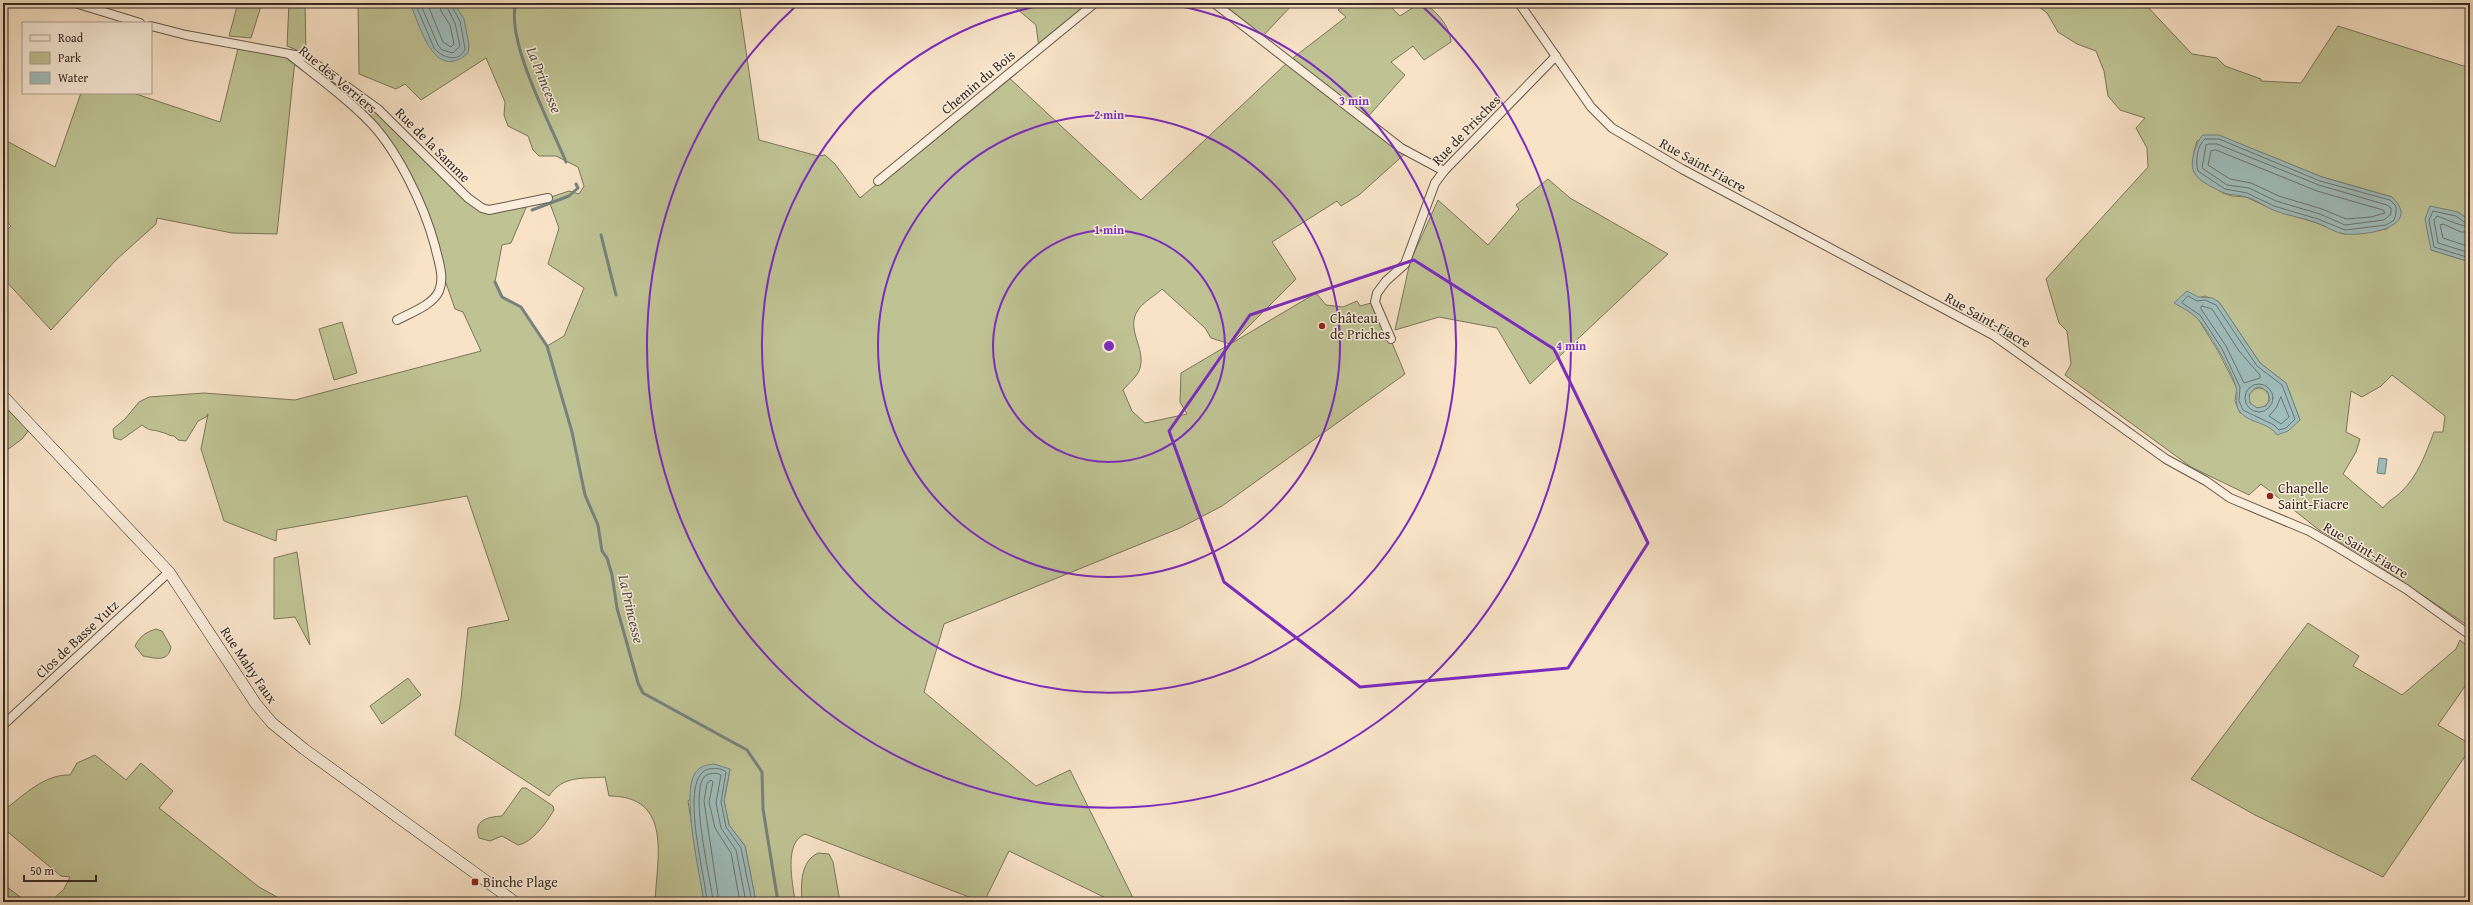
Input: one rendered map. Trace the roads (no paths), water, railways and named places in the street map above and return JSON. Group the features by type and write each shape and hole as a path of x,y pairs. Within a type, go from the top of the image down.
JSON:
{"street":[{"path":"74,3 137,22"},
{"name":"Chemin du Bois","path":"878,181 1095,3"},
{"path":"1214,3 1401,148 1444,171"},
{"name":"Rue Saint-Fiacre","path":"1519,3 1591,107 1612,128 1994,335 2166,459 2206,481 2230,498 2310,531 2406,588 2470,635"},
{"name":"Rue des Verriers","path":"152,26 186,35 289,55 366,117 385,140 415,193 429,225 442,275 439,292 423,306 398,320"},
{"name":"Rue de la Samme","path":"289,55 306,57 354,90 378,109 468,198 482,208 500,209 548,198"},
{"name":"Rue de Prisches","path":"1391,338 1376,302 1377,293 1386,281 1405,264 1435,183 1444,171 1556,56"},
{"name":"Rue Mahy Faux","path":"3,396 169,572 242,686 272,723 321,762 515,902"},
{"name":"Clos de Basse Yutz","path":"3,725 169,572"}],"water":[{"path":"410,3 454,3 464,19 469,45 468,53 456,60 446,61 437,56 430,48 424,37"},
{"path":"2203,135 2219,135 2322,177 2392,197 2400,207 2401,216 2388,228 2366,233 2345,234 2311,221 2278,212 2249,198 2225,193 2211,187 2197,177 2193,170 2192,165 2194,153 2200,138"},
{"path":"2430,206 2458,212 2466,218 2470,216 2470,262 2431,250 2425,219"},
{"path":"2187,291 2198,297 2212,298 2219,302 2260,363 2286,383 2300,420 2288,431 2277,435 2265,425 2245,417 2237,407 2237,391 2234,380 2213,341 2197,318 2174,303","holes":["2261,387 2268,392 2270,400 2266,406 2257,408 2250,403 2249,395 2255,388"]},
{"path":"2379,458 2387,459 2385,474 2377,473"},
{"path":"714,764 730,769 724,801 729,825 745,846 756,902 704,902 693,835 690,798 691,784 695,773 699,769 703,766"}],"waterway":[{"name":"La Princesse","path":"516,3 514,19 523,60 566,162"},
{"path":"532,210 569,196 578,188 576,184"},
{"path":"601,235 616,295"},
{"name":"La Princesse","path":"495,282 502,297 521,307 547,346 572,432 585,495 598,525 602,551 607,558 612,575 617,608 638,683 643,693 747,750 762,772 763,809 778,902"}],"place":[{"name":"Château de Priches","path":"1322,326"},
{"name":"Chapelle Saint-Fiacre","path":"2270,496"},
{"name":"Binche Plage","path":"475,882"}]}
